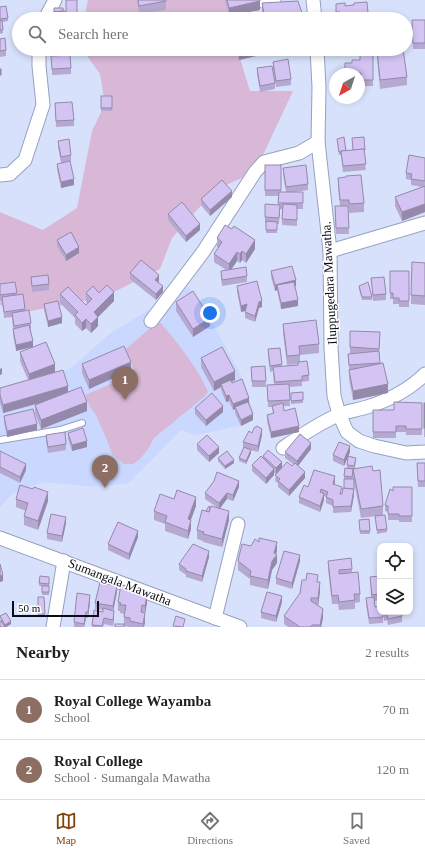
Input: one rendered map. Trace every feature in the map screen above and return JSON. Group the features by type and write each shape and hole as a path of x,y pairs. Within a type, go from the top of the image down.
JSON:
{"street":[{"path":"49,12 55,0"},
{"path":"313,0 314,12"},
{"path":"0,175 10,174 25,160 43,105 39,56"},
{"name":"Iluppugedara Mawatha.","path":"317,56 319,87 318,142 330,251 334,396 339,414 347,432 359,441 406,453 425,452"},
{"path":"151,321 203,252 255,172 264,162 299,153 318,142"},
{"path":"330,251 425,223"},
{"path":"282,448 308,431 339,414 368,407 392,398 414,385 425,374"},
{"path":"214,618 238,524"},
{"name":"Sumangala Mawatha","path":"0,538 240,627"},
{"path":"53,627 64,561"}],"lane":[{"path":"0,440 60,430 82,423"}],"shaded area":[{"path":"88,0 228,0 228,12 85,12"},
{"path":"87,56 239,56 250,91 293,91 255,172 215,190 172,238 160,269 104,297 31,311 0,305 0,212 43,230 77,208 92,131 105,104 100,74"},
{"path":"188,287 198,297 241,375 253,411 239,426 196,435 181,430 129,483 95,487 44,482 13,493 0,507 0,389 21,388 71,368 112,332"},
{"path":"160,322 180,346 199,374 208,392 204,397 154,438 140,459 133,464 124,464 112,454 95,413 90,407 85,395 134,374 135,372 126,349 156,323"}],"building":[{"path":"66,0 77,0 77,12 66,12"},
{"path":"138,0 166,0 166,1 139,6"},
{"path":"227,0 260,0 260,1 229,8"},
{"path":"298,1 302,12 264,12 262,3"},
{"path":"367,2 368,12 336,12 336,4 345,3 345,6 354,5 354,3"},
{"path":"6,6 8,18 0,19 0,7"},
{"path":"54,8 63,8 63,11 54,12"},
{"path":"2,20 3,30 0,30 0,21"},
{"path":"413,20 425,20 425,43 413,43"},
{"path":"5,38 6,50 0,51 0,39"},
{"path":"51,56 70,56 71,68 52,69"},
{"path":"360,56 373,56 373,80 365,80 365,68 345,68 345,63 352,63 352,60 360,60"},
{"path":"378,56 404,56 407,77 380,80"},
{"path":"288,59 291,79 276,81 273,62"},
{"path":"272,66 275,83 260,86 257,68"},
{"path":"101,96 112,96 112,108 101,108"},
{"path":"72,102 74,120 56,121 55,103"},
{"path":"344,137 346,151 339,152 337,139"},
{"path":"364,137 365,150 353,150 352,138"},
{"path":"69,139 71,155 61,157 58,141"},
{"path":"364,149 366,164 343,166 341,151"},
{"path":"409,155 425,158 425,181 411,179 412,174 406,173"},
{"path":"70,161 74,179 61,182 57,164"},
{"path":"265,165 281,165 281,190 265,190"},
{"path":"306,165 308,184 286,187 283,168"},
{"path":"361,175 364,203 349,204 349,200 340,200 338,178"},
{"path":"222,180 232,191 210,210 201,199"},
{"path":"425,186 425,204 402,212 395,197"},
{"path":"279,192 303,192 303,203 278,203"},
{"path":"182,202 200,224 186,236 168,214"},
{"path":"265,204 280,205 279,218 265,217"},
{"path":"283,204 297,205 297,220 282,219"},
{"path":"335,206 348,206 349,228 336,228"},
{"path":"266,221 277,222 277,230 266,230"},
{"path":"225,225 232,229 234,226 255,240 246,254 242,251 240,254 237,252 229,264 214,254 222,242 217,238"},
{"path":"71,232 79,247 66,255 57,240"},
{"path":"141,260 159,275 155,280 163,286 156,294 130,273"},
{"path":"412,262 425,263 425,296 411,295"},
{"path":"292,266 296,280 275,285 271,271"},
{"path":"246,267 247,276 222,280 221,271"},
{"path":"390,271 409,271 409,301 399,301 399,298 393,298 393,293 390,293"},
{"path":"48,275 49,284 32,286 31,277"},
{"path":"384,277 386,294 373,295 371,278"},
{"path":"257,281 262,301 259,302 255,316 245,312 247,304 241,306 237,286"},
{"path":"15,282 17,293 0,295 0,284"},
{"path":"294,282 298,300 281,303 277,285"},
{"path":"368,282 372,297 362,297 359,286"},
{"path":"107,285 114,292 94,312 98,317 91,324 86,319 82,323 75,315 78,312 60,294 68,287 86,305 92,299 86,293 93,286 99,293"},
{"path":"193,291 210,318 193,329 176,302"},
{"path":"23,294 25,309 4,312 2,297"},
{"path":"58,301 62,317 48,321 44,304"},
{"path":"29,310 31,323 14,326 12,313"},
{"path":"316,320 319,344 299,346 300,355 287,356 283,324"},
{"path":"29,325 33,341 16,345 13,329"},
{"path":"350,331 380,332 379,349 350,347"},
{"path":"46,342 55,364 29,374 20,352"},
{"path":"124,346 131,362 89,380 82,364"},
{"path":"222,347 235,371 214,382 201,358"},
{"path":"280,348 282,364 270,366 268,349"},
{"path":"379,351 380,363 349,365 348,354"},
{"path":"307,361 309,375 302,376 302,380 275,382 273,367 298,365 298,362"},
{"path":"383,363 388,384 353,391 349,370"},
{"path":"265,366 266,381 252,381 251,367"},
{"path":"63,370 68,386 3,405 0,395 0,388"},
{"path":"242,379 249,398 233,404 229,395 226,396 221,384 231,380 232,383"},
{"path":"289,384 290,400 268,401 267,385"},
{"path":"81,387 87,402 41,420 35,405"},
{"path":"303,392 303,400 291,401 291,393"},
{"path":"212,393 223,406 206,420 195,408"},
{"path":"248,402 253,414 241,420 235,407"},
{"path":"394,402 422,403 422,429 406,429 406,426 396,426 396,432 373,432 373,410 394,410"},
{"path":"283,403 284,411 295,408 299,426 271,432 267,415 274,413 272,406"},
{"path":"425,403 425,428 424,428"},
{"path":"33,409 37,424 7,431 4,416"},
{"path":"257,426 262,429 258,446 243,442 249,431 252,433 254,428"},
{"path":"83,428 87,441 72,445 68,433"},
{"path":"65,432 66,444 48,447 46,435"},
{"path":"300,434 311,443 297,461 285,452"},
{"path":"207,435 219,447 209,456 197,444"},
{"path":"339,442 350,446 344,460 333,455"},
{"path":"244,447 251,450 246,461 239,458"},
{"path":"268,450 282,462 276,468 263,456"},
{"path":"0,451 26,464 20,477 0,467"},
{"path":"227,451 234,460 225,466 218,458"},
{"path":"261,456 274,469 266,478 252,465"},
{"path":"348,456 356,458 354,466 347,465"},
{"path":"287,462 292,466 295,463 305,472 289,490 278,481 280,479 275,475"},
{"path":"417,463 425,463 425,481 418,481"},
{"path":"372,466 373,471 380,470 383,506 361,509 353,469"},
{"path":"345,468 353,469 352,477 344,476"},
{"path":"314,470 335,476 333,484 342,487 340,494 342,494 343,488 354,489 351,506 333,507 333,500 326,497 328,492 321,489 320,492 324,494 320,506 299,497 304,485 308,487"},
{"path":"217,472 239,481 233,495 227,493 219,503 205,493 214,481"},
{"path":"344,479 354,479 354,489 344,488"},
{"path":"20,485 33,489 34,487 48,492 38,521 24,516 28,503 16,499"},
{"path":"393,487 412,487 412,516 388,514 388,506 385,505 390,489 393,491"},
{"path":"177,490 196,497 188,519 191,520 188,531 165,522 167,516 154,511 160,494 174,499"},
{"path":"209,506 210,507 209,512 206,511"},
{"path":"211,506 229,511 222,539 203,534 204,532 197,530 202,510 209,512"},
{"path":"51,514 66,517 62,536 47,533"},
{"path":"385,515 387,529 377,530 375,516"},
{"path":"369,519 370,531 360,531 359,520"},
{"path":"118,522 138,531 129,554 108,544"},
{"path":"259,538 277,542 274,553 277,555 272,561 268,580 250,576 251,571 238,561 242,544 251,546 255,539 259,542"},
{"path":"193,544 209,551 202,576 186,571 186,569 179,564"},
{"path":"284,551 300,555 292,583 276,578"},
{"path":"351,558 352,569 339,570 339,574 358,572 360,594 354,594 355,600 339,602 338,595 332,596 328,561"},
{"path":"0,564 3,575 0,576"},
{"path":"307,573 318,575 317,582 320,582 318,598 311,598 311,601 323,609 320,625 300,627 284,616 300,593 302,580 306,580"},
{"path":"40,576 49,577 49,584 39,583"},
{"path":"377,576 377,594 372,595 370,577"},
{"path":"100,582 117,586 113,606 95,603"},
{"path":"121,585 131,586 130,588 138,589 138,592 147,594 145,606 142,605 141,612 145,613 143,624 130,621 130,618 124,617 126,605 120,605 121,603 118,602"},
{"path":"42,586 49,586 49,592 42,592"},
{"path":"267,592 282,596 276,616 261,612"},
{"path":"77,593 90,595 88,612 86,612 84,624 74,622"},
{"path":"38,597 44,597 45,614 38,614"},
{"path":"374,597 375,607 377,607 377,615 383,615 383,617 369,618 366,598"},
{"path":"103,608 114,611 113,620 104,618 102,626 92,625 94,610 103,612"},
{"path":"6,613 11,621 5,625 0,616"},
{"path":"387,615 402,615 402,616 388,619"},
{"path":"176,616 185,619 183,627 173,626"},
{"path":"1,621 5,627 0,627"},
{"path":"115,624 124,624 124,627 115,627"}],"place":[{"name":"Royal College Wayamba","path":"125,400"},
{"name":"Royal College","path":"105,488"}]}
